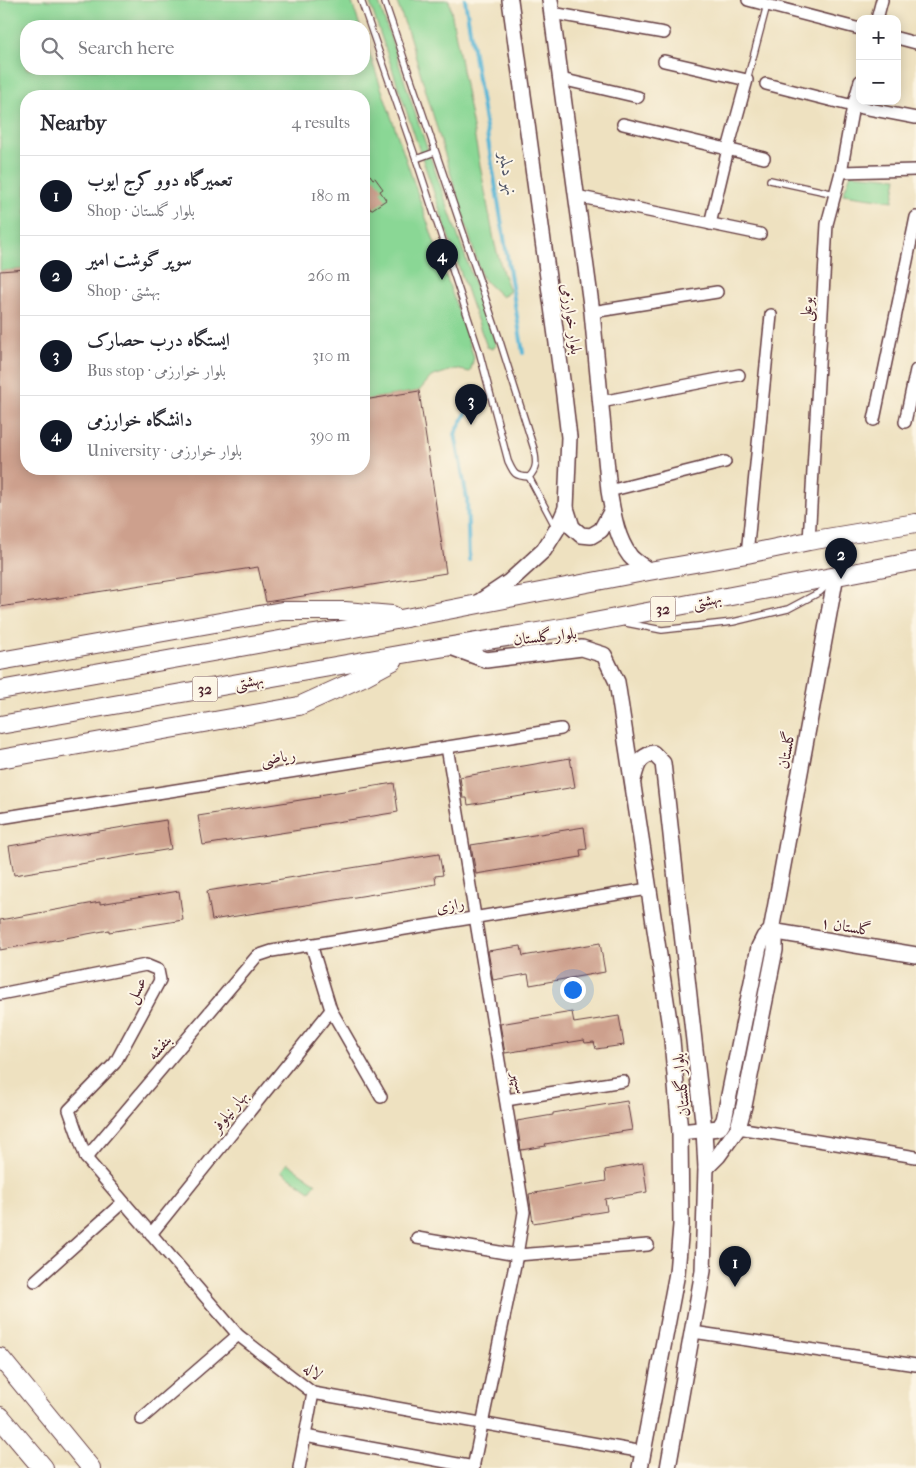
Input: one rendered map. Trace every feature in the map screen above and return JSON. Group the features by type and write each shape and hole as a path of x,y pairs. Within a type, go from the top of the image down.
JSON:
{"highway":[{"path":"0,1417 43,1468"}],"main road":[{"name":"32","path":"0,690 349,629 648,571 695,563 750,557 809,541 916,524"},
{"name":"بهشتی","path":"409,653 609,620 916,561"},
{"path":"0,661 282,612 345,612 414,616"},
{"path":"0,758 299,706 363,677 409,653"},
{"name":"بهشتى","path":"0,725 409,653"},
{"path":"0,1357 91,1468"}],"street":[{"name":"بلوار خوارزمی","path":"474,605 523,571 544,550 557,529 566,508 569,437 510,0"},
{"path":"748,0 856,28"},
{"path":"878,15 882,0"},
{"name":"بلوار خوارزمی","path":"551,7 592,312 612,510 618,534 630,556 648,571"},
{"path":"551,7 664,33"},
{"path":"901,39 916,43"},
{"path":"664,61 747,80 710,224"},
{"path":"561,80 638,97"},
{"path":"766,84 853,106 916,118"},
{"name":"بوعلی","path":"809,541 827,224 841,172 856,95"},
{"path":"623,124 764,158"},
{"path":"841,172 916,170"},
{"path":"576,196 760,234"},
{"path":"874,420 916,217"},
{"path":"592,312 717,292"},
{"path":"750,557 771,315"},
{"path":"905,422 916,370"},
{"path":"601,402 739,375"},
{"path":"609,491 725,462"},
{"path":"566,508 572,527 581,535 591,536 601,530 612,510"},
{"name":"گلستان","path":"706,1168 718,1156 738,1128 744,1106 775,950 775,941 771,931 836,575"},
{"name":"بلوار گلستان","path":"448,646 486,660 582,648 604,655 617,682 672,1040 680,1132 680,1226 677,1273 640,1468"},
{"name":"ریاضی","path":"0,818 561,729"},
{"name":"سپهر","path":"447,747 524,1212 474,1468"},
{"name":"بلوار گلستان","path":"632,785 637,764 644,756 653,753 663,763 704,1130 706,1168 703,1271 670,1465"},
{"name":"رازی","path":"257,956 272,951 312,944 648,889"},
{"name":"گلستان","path":"680,1132 719,1128 724,1120 759,947 764,937 771,931"},
{"name":"گلستان ۱","path":"771,931 916,955"},
{"path":"312,944 332,1010 381,1097"},
{"name":"بنفشه","path":"86,1158 257,956"},
{"name":"عسل","path":"0,994 146,965 158,970 160,980 115,1063 69,1110 86,1158"},
{"name":"بهار نیلوفر","path":"151,1234 332,1010"},
{"path":"506,1100 623,1081"},
{"path":"738,1128 916,1158"},
{"name":"لاله","path":"86,1158 238,1335 313,1393 643,1452"},
{"path":"35,1281 124,1202"},
{"path":"417,1238 517,1255 648,1245"},
{"path":"693,1332 916,1365"},
{"path":"141,1419 238,1335"},
{"path":"299,1468 313,1393"},
{"path":"305,1436 474,1468"},
{"path":"643,1452 670,1465"}],"lane":[{"path":"361,0 368,20"},
{"path":"384,0 497,332 534,448 537,463 534,472 528,478"},
{"path":"747,80 767,5"},
{"path":"370,26 416,158 479,351 508,461 514,473 520,477 528,478"},
{"path":"416,158 435,152"},
{"path":"770,180 835,194"},
{"path":"528,478 557,529"},
{"path":"609,620 662,630 733,622 788,610 820,592 836,575"}],"green space":[{"path":"0,0 351,0 358,20 20,20 20,75 370,75 370,55 474,357 470,372 455,369 431,377 419,391 370,399 370,90 20,90 20,269 0,271"},
{"path":"369,0 378,0 416,116 496,345 493,349 487,347 470,300"},
{"path":"396,0 449,0 495,245 510,291 502,297 482,278 409,35"},
{"path":"851,174 897,178 893,201 843,194"},
{"path":"287,1163 316,1183 310,1191 281,1171"}],"building":[{"path":"370,175 373,179 375,178 383,189 380,191 386,200 371,210"},
{"path":"20,269 20,475 370,475 370,399 419,391 446,573 266,602 258,567 0,607 0,271"},
{"path":"570,758 575,787 468,805 467,798 463,798 460,777"},
{"path":"394,783 398,812 318,825 319,827 203,845 198,816 320,797 319,795"},
{"path":"166,820 171,849 14,875 9,846"},
{"path":"584,827 587,849 580,850 581,857 476,874 471,845"},
{"path":"439,854 443,875 435,876 436,884 212,920 207,891"},
{"path":"179,891 183,920 109,932 109,930 0,950 0,920 100,902 100,904"},
{"path":"600,943 605,972 530,985 528,974 493,980 488,951 521,946 523,956"},
{"path":"572,1012 574,1023 619,1016 624,1045 596,1049 594,1042 585,1043 584,1040 505,1053 500,1024"},
{"path":"627,1101 632,1130 545,1144 546,1146 521,1150 517,1121"},
{"path":"643,1163 647,1192 605,1199 607,1211 533,1223 529,1194 606,1181 605,1170"}],"waterway":[{"name":"نهر دلمبر","path":"465,0 523,353"},
{"path":"469,560 467,499 455,434 476,394"}],"place":[{"name":"دانشگاه خوارزمی","path":"442,280"},
{"name":"ایستگاه درب حصارک","path":"471,425"},
{"name":"سوپر گوشت امیر","path":"841,579"},
{"name":"تعمیرگاه دوو کرج ایوب","path":"735,1287"}]}
